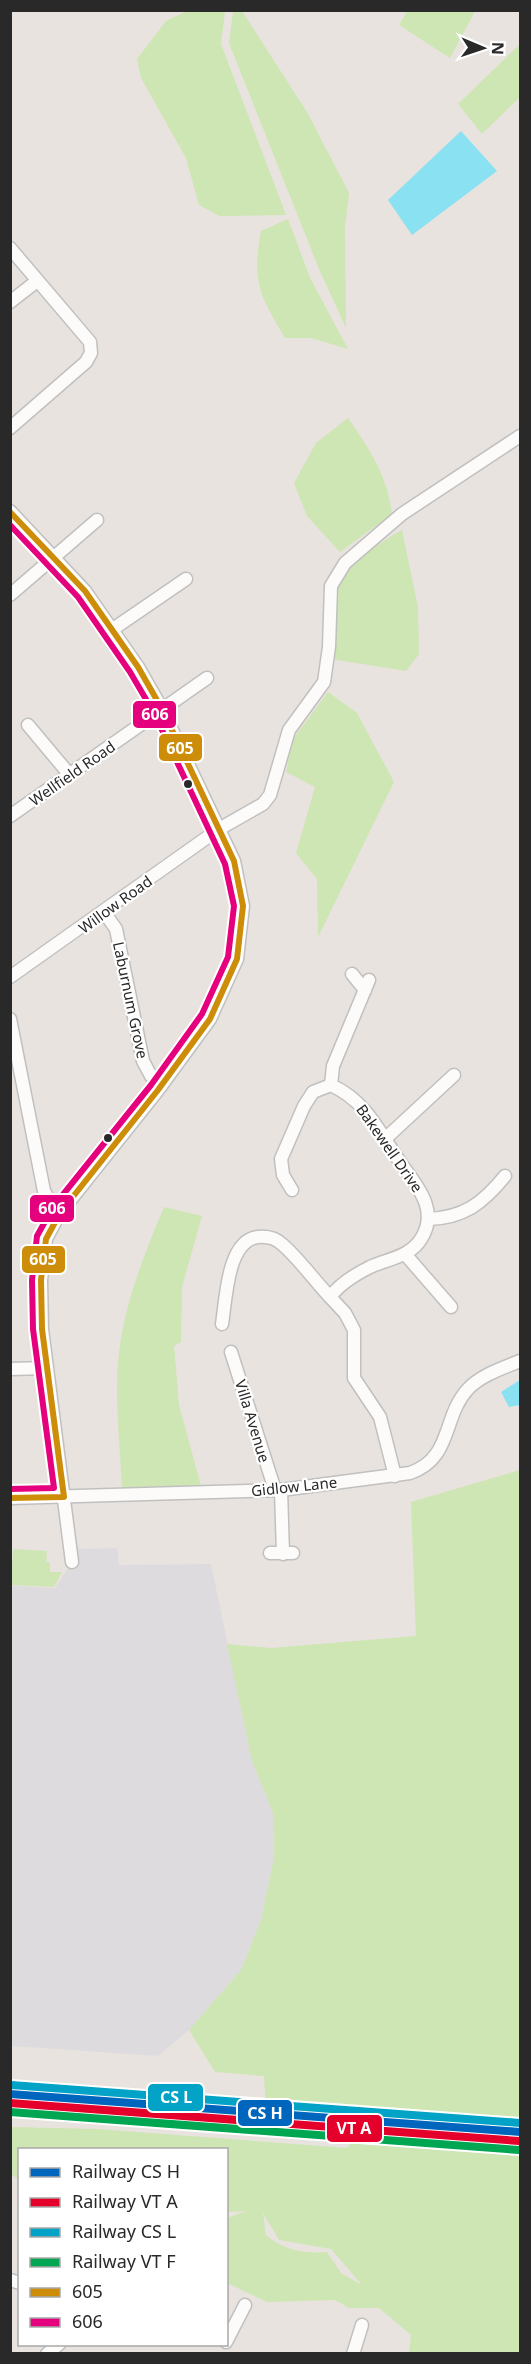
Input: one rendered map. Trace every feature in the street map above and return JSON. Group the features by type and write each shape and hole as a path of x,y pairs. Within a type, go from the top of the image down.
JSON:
{"street":[{"path":"10,248 90,342 91,353 86,362 10,428"},
{"path":"10,302 37,281"},
{"name":"Willow Road","path":"10,977 219,829 252,812 270,795 289,730 324,682 329,647 331,586 345,562 402,514 520,436"},
{"path":"10,510 85,591 113,629 162,709 234,861 241,890 242,923 237,959 210,1019 161,1086 60,1213 46,1239 41,1305 46,1368 72,1562"},
{"path":"10,595 97,520"},
{"path":"113,629 186,579"},
{"name":"Wellfield Road","path":"10,816 207,678"},
{"path":"28,725 69,774"},
{"name":"Laburnum Grove","path":"104,912 116,928 143,1061 151,1076 161,1086"},
{"path":"292,1190 283,1175 281,1159 304,1106 313,1092 331,1085 333,1066 367,985 352,974"},
{"path":"10,1019 44,1191 52,1207 60,1213"},
{"path":"386,1138 454,1075"},
{"name":"Bakewell Drive","path":"331,1085 355,1098 386,1138 425,1199 429,1219"},
{"path":"330,1297 370,1267 405,1254 421,1240 429,1219 456,1217 491,1194 505,1176"},
{"path":"222,1324 235,1258 242,1242 255,1237 269,1236 282,1244 345,1313 354,1330 354,1377 380,1418 395,1476"},
{"path":"405,1254 451,1307"},
{"name":"Villa Avenue","path":"231,1352 278,1490 288,1554 270,1553"},
{"name":"Gidlow Lane","path":"10,1498 278,1490 336,1481 395,1476 421,1469 438,1454 460,1400 468,1389 479,1380 520,1361"},
{"path":"10,1370 46,1368"},
{"path":"228,2335 232,2318 245,2306"},
{"path":"353,2354 362,2323"}],"shaded area":[{"path":"117,1548 119,1565 211,1564 252,1761 273,1813 274,1858 261,1920 241,1970 189,2030 158,2056 11,2046 11,1586 55,1588 72,1562 76,1549"}],"green space":[{"path":"187,11 225,11 221,44 286,215 219,216 199,205 186,158 141,78 137,59 166,21"},
{"path":"233,11 242,11 307,112 349,193 345,227 346,328 319,269 229,43"},
{"path":"407,11 475,11 450,58 399,25"},
{"path":"520,44 520,97 482,134 458,104"},
{"path":"288,219 310,278 348,349 311,338 285,338 269,310 258,276 257,263 261,231"},
{"path":"348,418 382,475 392,514 340,552 307,516 294,483 316,443"},
{"path":"402,530 418,607 419,654 406,671 331,659 334,603 343,577 366,553"},
{"path":"328,692 357,713 394,782 318,937 317,879 296,853 315,787 286,772 293,739"},
{"path":"164,1207 202,1216 182,1287 181,1342 174,1346 179,1405 201,1486 122,1489 118,1411 119,1352 134,1285"},
{"path":"520,1470 520,2122 266,2109 264,2076 215,2072 189,2030 241,1970 261,1920 274,1858 273,1813 252,1761 227,1644 271,1648 416,1636 411,1502"},
{"path":"13,1549 47,1551 46,1562 50,1562 50,1572 62,1572 54,1587 11,1585"},
{"path":"11,2127 97,2129 347,2148 351,2143 520,2156 520,2353 409,2353 411,2335 379,2308 349,2308 335,2300 267,2302 228,2283 228,2218 246,2211 228,2212 228,2148 18,2148 18,2179 11,2174","holes":["263,2213 279,2240 331,2249 362,2285 341,2273 327,2252 294,2250 266,2235"]}],"water":[{"path":"461,131 497,171 412,235 388,200"},
{"path":"520,1380 520,1405 509,1407 501,1392"}],"transit line":[{"name":"605","path":"10,512 85,591 138,667 162,709 234,861 243,906 237,959 210,1019 158,1090 60,1213 46,1239 41,1280 42,1329 64,1497 10,1498"},
{"name":"606","path":"10,525 78,597 130,672 154,713 225,864 234,906 228,957 202,1014 151,1085 53,1207 37,1236 32,1280 33,1329 54,1488 10,1489"},
{"path":"11,2085 520,2123"},
{"path":"10,2094 520,2132"},
{"path":"10,2103 519,2141"},
{"path":"10,2112 519,2150"}]}
